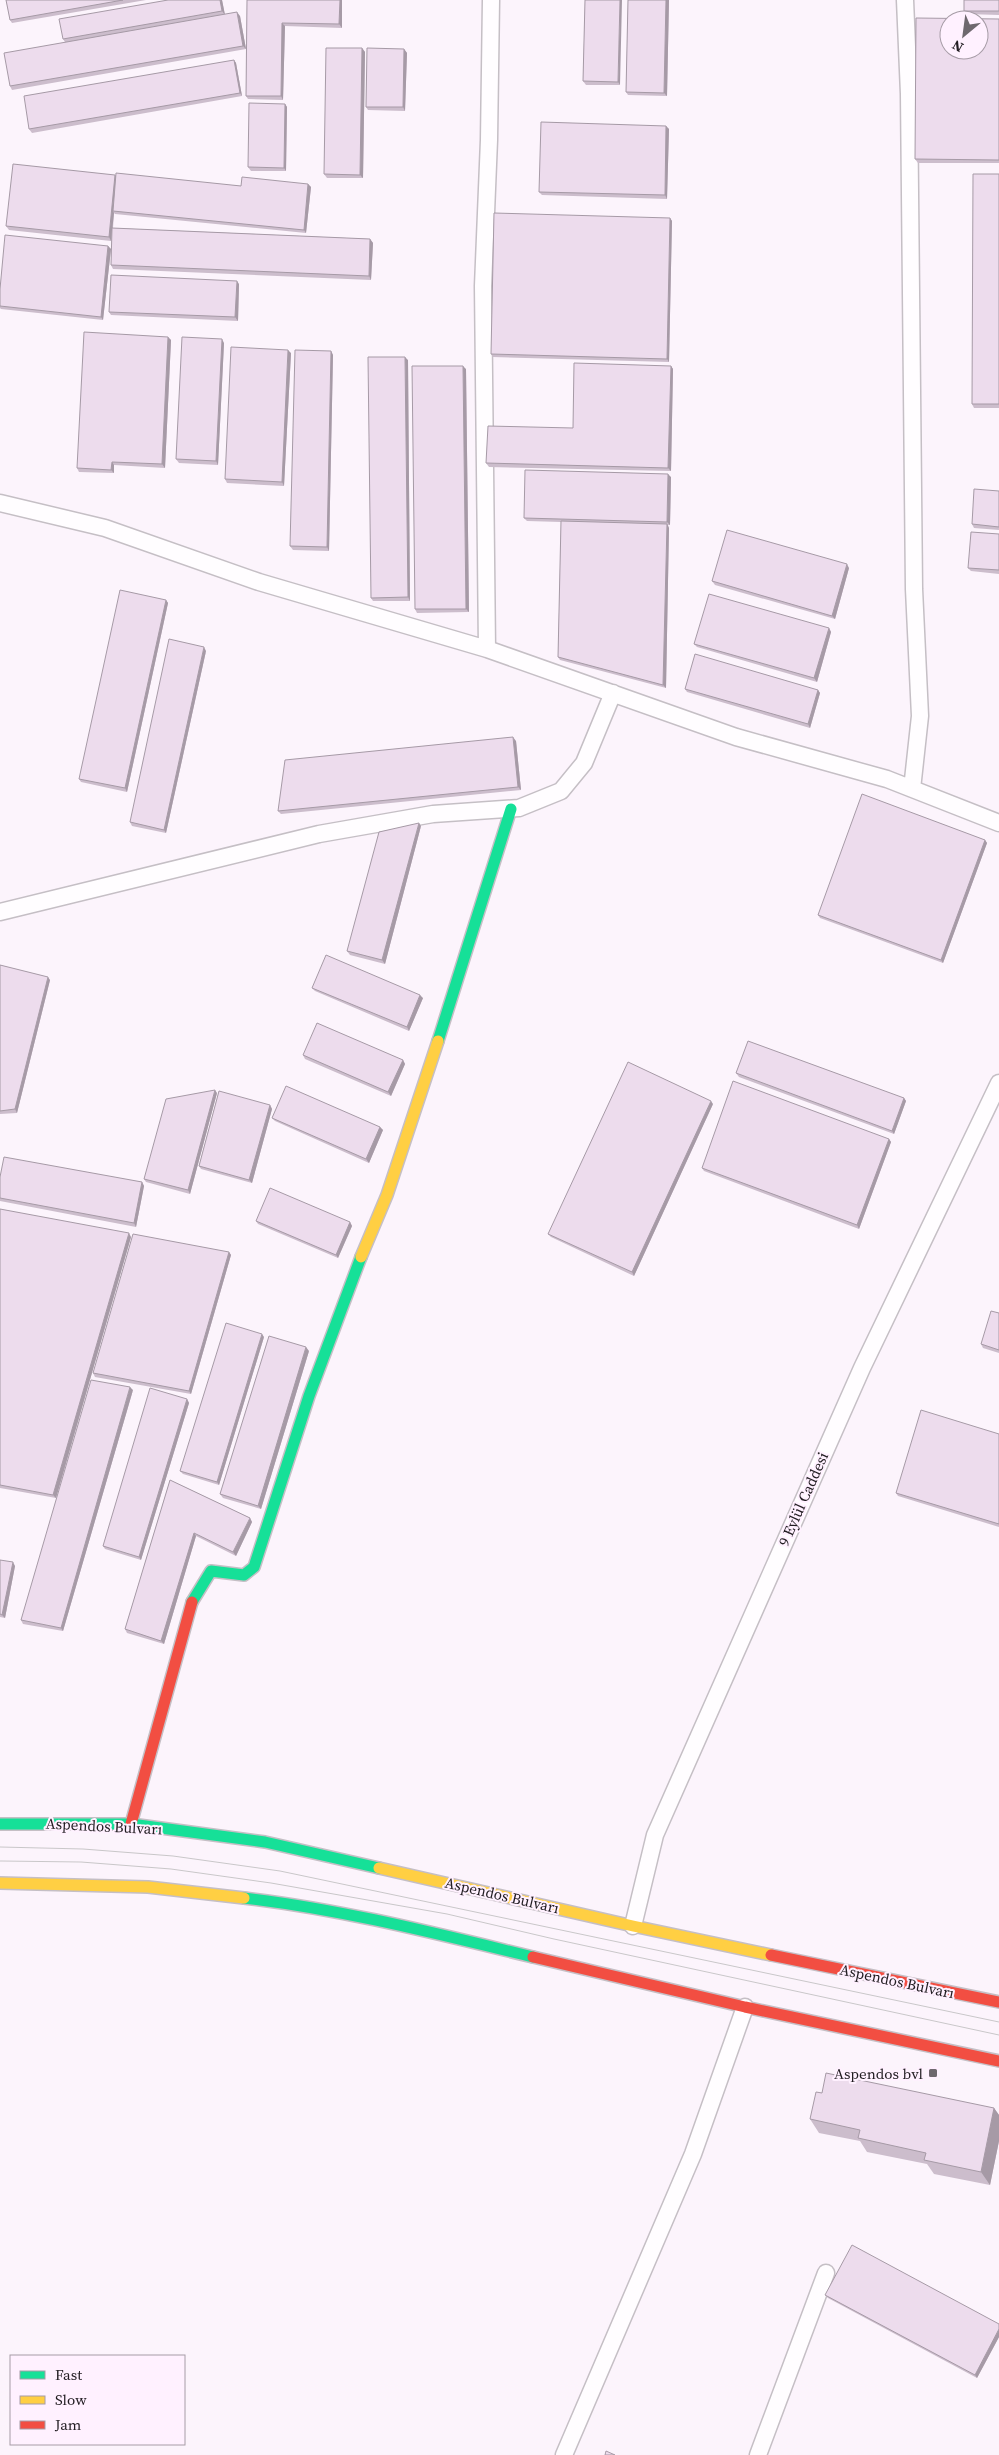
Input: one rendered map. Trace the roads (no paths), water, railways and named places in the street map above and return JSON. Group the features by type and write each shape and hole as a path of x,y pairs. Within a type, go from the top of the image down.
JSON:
{"main road":[{"path":"130,1824 192,1602 211,1571 244,1575 254,1567 309,1396 356,1266 390,1186 454,994 511,809"},
{"name":"Aspendos Bulvarı","path":"0,1824 130,1824 265,1842 633,1926 999,2002"},
{"path":"0,1883 148,1887 280,1902 425,1931 745,2007 999,2061"}],"street":[{"path":"486,648 483,286 492,0"},
{"path":"905,0 909,94 914,588 920,716 912,789"},
{"path":"0,502 105,528 259,582 486,648 736,738 886,779 999,823"},
{"path":"0,912 319,834 433,814 519,808 561,791 584,763 613,694"},
{"name":"9 Eylül Caddesi","path":"633,1926 655,1835 862,1368 999,1083"},
{"path":"564,2455 693,2154 745,2007"},
{"path":"758,2455 826,2273"}],"tram line":[{"path":"0,1847 83,1849 173,1856 280,1871 999,2022"},
{"path":"0,1861 81,1862 171,1869 271,1883 447,1914 554,1939 999,2035"}],"place":[{"name":"Aspendos bvl","path":"933,2073"}]}
